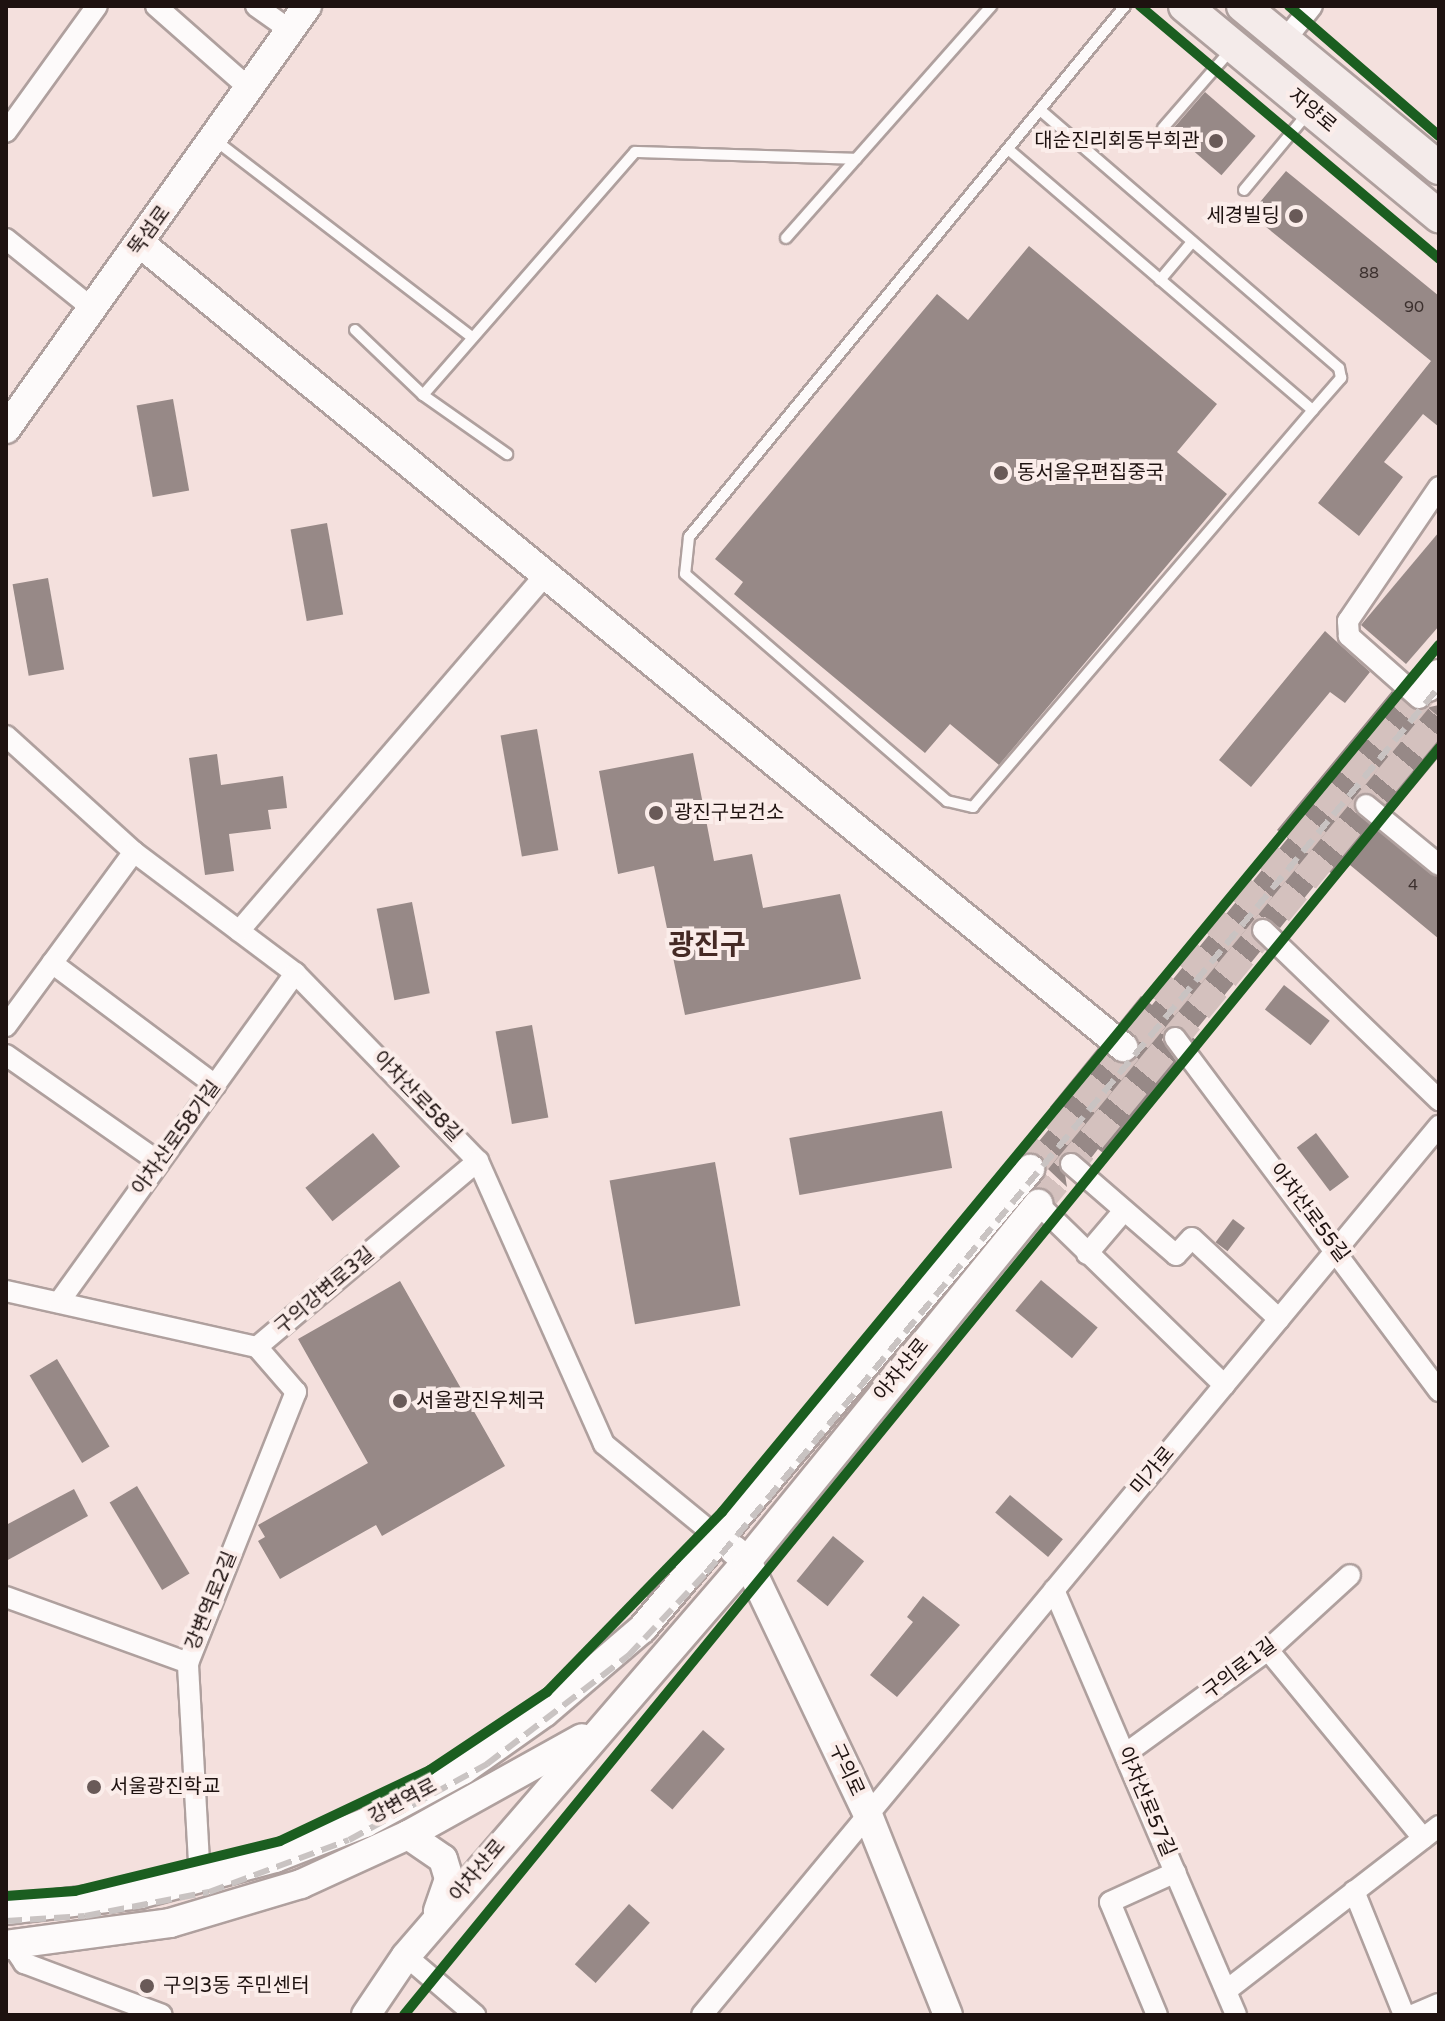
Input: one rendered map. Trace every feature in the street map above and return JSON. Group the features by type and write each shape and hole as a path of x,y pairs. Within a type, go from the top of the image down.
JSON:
{"main road":[{"name":"뚝섬로","path":"6,429 141,244 307,6"},
{"name":"자양로","path":"1185,6 1439,216"},
{"name":"자양로","path":"1243,6 1439,168"},
{"path":"141,244 1120,1044"},
{"name":"아차산로","path":"721,1540 995,1212 1025,1162"},
{"name":"아차산로","path":"366,2015 406,1956 595,1731 747,1561 1038,1204"},
{"path":"995,1212 1018,1228"},
{"name":"구의로","path":"721,1540 747,1561 868,1815 948,2015"},
{"name":"강변역로","path":"6,1910 200,1880 365,1823 463,1770 642,1629 721,1540"},
{"name":"아차산로","path":"595,1731 642,1629"},
{"name":"강변역로","path":"9,1945 93,1938 236,1906 408,1835 595,1731"},
{"path":"408,1835 443,1859 449,1879 434,1923"}],"street":[{"path":"6,132 97,6"},
{"path":"156,6 250,89"},
{"path":"256,6 291,31"},
{"path":"1285,40 1312,6"},
{"path":"6,239 93,309"},
{"path":"1423,686 1349,636 1348,621 1439,487"},
{"path":"239,931 544,576"},
{"name":"아차산로58길","path":"6,736 134,852 295,973 478,1161 604,1444 721,1540"},
{"path":"1366,805 1439,865"},
{"path":"6,1026 134,852"},
{"path":"1263,930 1439,1100"},
{"path":"52,963 215,1085"},
{"name":"아차산로58가길","path":"59,1302 295,973"},
{"name":"아차산로55길","path":"1175,1038 1337,1249 1439,1391"},
{"path":"6,1055 159,1162"},
{"name":"미가로","path":"702,2015 1439,1126"},
{"name":"구의강변로3길","path":"6,1291 257,1347 478,1161"},
{"path":"1071,1164 1121,1214 1176,1255 1192,1238 1279,1319"},
{"name":"아차산로","path":"1038,1204 1224,1385"},
{"path":"1087,1254 1121,1214"},
{"name":"강변역로2길","path":"200,1880 188,1663 296,1392 257,1347"},
{"name":"구의로1길","path":"1125,1754 1268,1650 1350,1575"},
{"name":"아차산로57길","path":"1054,1590 1236,2015"},
{"path":"6,1597 188,1663"},
{"path":"1227,1990 1434,1832 1268,1650"},
{"path":"1157,2015 1110,1902 1176,1872"},
{"path":"1354,1891 1404,2015"},
{"path":"9,1945 24,1963 135,2010 162,2015"},
{"path":"406,1956 475,2015"},
{"path":"1413,2015 1439,2004"}],"lane":[{"path":"786,238 991,6"},
{"path":"1040,110 1339,368 1341,378 973,807 947,801 695,586 681,563 689,537 1125,6"},
{"path":"1163,128 1234,47"},
{"path":"1244,190 1311,110"},
{"path":"215,140 472,337"},
{"path":"1008,149 1313,410"},
{"path":"423,395 635,152 856,159"},
{"path":"1160,280 1192,242"},
{"path":"355,330 423,395 507,454"}],"path":[{"path":"1025,1162 1120,1044 1423,686"}],"building":[{"path":"1205,92 1256,136 1221,175 1171,131"},
{"path":"1286,171 1439,296 1439,427 1423,414 1384,462 1403,477 1359,536 1318,503 1431,361 1250,214"},
{"name":"동서울우편집중국","path":"1029,246 1217,404 1177,452 1227,494 999,765 950,724 925,753 734,594 743,582 715,559 937,294 968,320"},
{"path":"173,399 189,491 153,497 137,405"},
{"path":"327,523 343,615 307,621 291,529"},
{"path":"1439,532 1439,626 1406,664 1361,625"},
{"path":"48,578 64,670 29,676 13,584"},
{"path":"1325,631 1370,672 1345,703 1330,692 1251,787 1219,760"},
{"path":"1392,691 1416,710 1439,705 1439,757 1394,811 1367,792 1357,796 1354,809 1439,878 1439,939 1350,865 1338,879 1327,870 1280,928 1265,917 1253,922 1251,934 1263,948 1191,1036 1201,1044 1198,1048 1181,1026 1167,1028 1162,1040 1181,1068 1108,1157 1098,1149 1088,1162 1074,1151 1062,1155 1067,1187 1030,1152 1060,1116 1050,1107 1098,1048 1120,1064 1137,1057 1139,1040 1120,1022 1141,996 1152,1005 1288,838 1277,830"},
{"path":"537,729 558,850 522,857 501,735"},
{"path":"693,753 714,861 752,854 763,908 840,894 861,979 685,1015 654,866 618,874 599,771"},
{"path":"217,754 221,785 283,776 287,808 268,810 271,829 229,834 234,871 205,875 189,758"},
{"path":"412,902 430,993 394,1000 377,909"},
{"path":"1284,985 1330,1021 1311,1045 1265,1009"},
{"path":"532,1025 548,1118 512,1124 496,1031"},
{"path":"942,1111 952,1168 799,1195 789,1138"},
{"path":"373,1133 400,1166 332,1221 305,1188"},
{"path":"1316,1133 1349,1177 1330,1191 1297,1147"},
{"path":"715,1162 740,1306 635,1324 610,1181"},
{"path":"1233,1219 1245,1228 1228,1251 1216,1242"},
{"path":"1041,1280 1098,1328 1072,1358 1015,1311"},
{"name":"서울광진우체국","path":"400,1281 505,1466 382,1536 376,1525 280,1579 258,1541 265,1537 258,1525 368,1463 298,1339"},
{"path":"57,1359 110,1446 82,1463 30,1375"},
{"path":"137,1486 190,1573 162,1590 110,1502"},
{"path":"74,1489 88,1516 6,1561 6,1525"},
{"path":"1010,1495 1063,1539 1048,1557 995,1513"},
{"path":"833,1536 864,1561 828,1606 796,1581"},
{"path":"923,1596 960,1625 897,1697 870,1675 913,1622 907,1617"},
{"path":"703,1730 725,1749 672,1809 651,1790"},
{"path":"629,1904 650,1923 596,1983 575,1964"}],"tunnel":[{"path":"1030,1169 1428,687"},
{"path":"1038,1204 1439,717"}],"railway":[{"path":"6,1921 85,1916 209,1892 349,1840 487,1764 628,1656 706,1573 1439,687"}],"cycle path":[{"path":"1140,6 1439,259"},
{"path":"1289,6 1439,136"},
{"path":"6,1896 75,1891 280,1841 430,1770 547,1692 722,1512 1439,645"},
{"path":"404,2015 1439,748"}],"place":[{"name":"대순진리회동부회관","path":"1216,141"},
{"name":"세경빌딩","path":"1296,216"},
{"name":"동서울우편집중국","path":"1001,473"},
{"name":"광진구보건소","path":"656,813"},
{"name":"서울광진우체국","path":"400,1401"},
{"name":"서울광진학교","path":"94,1787"},
{"name":"구의3동 주민센터","path":"147,1986"}],"district":[{"name":"광진구","path":"707,945"}]}
